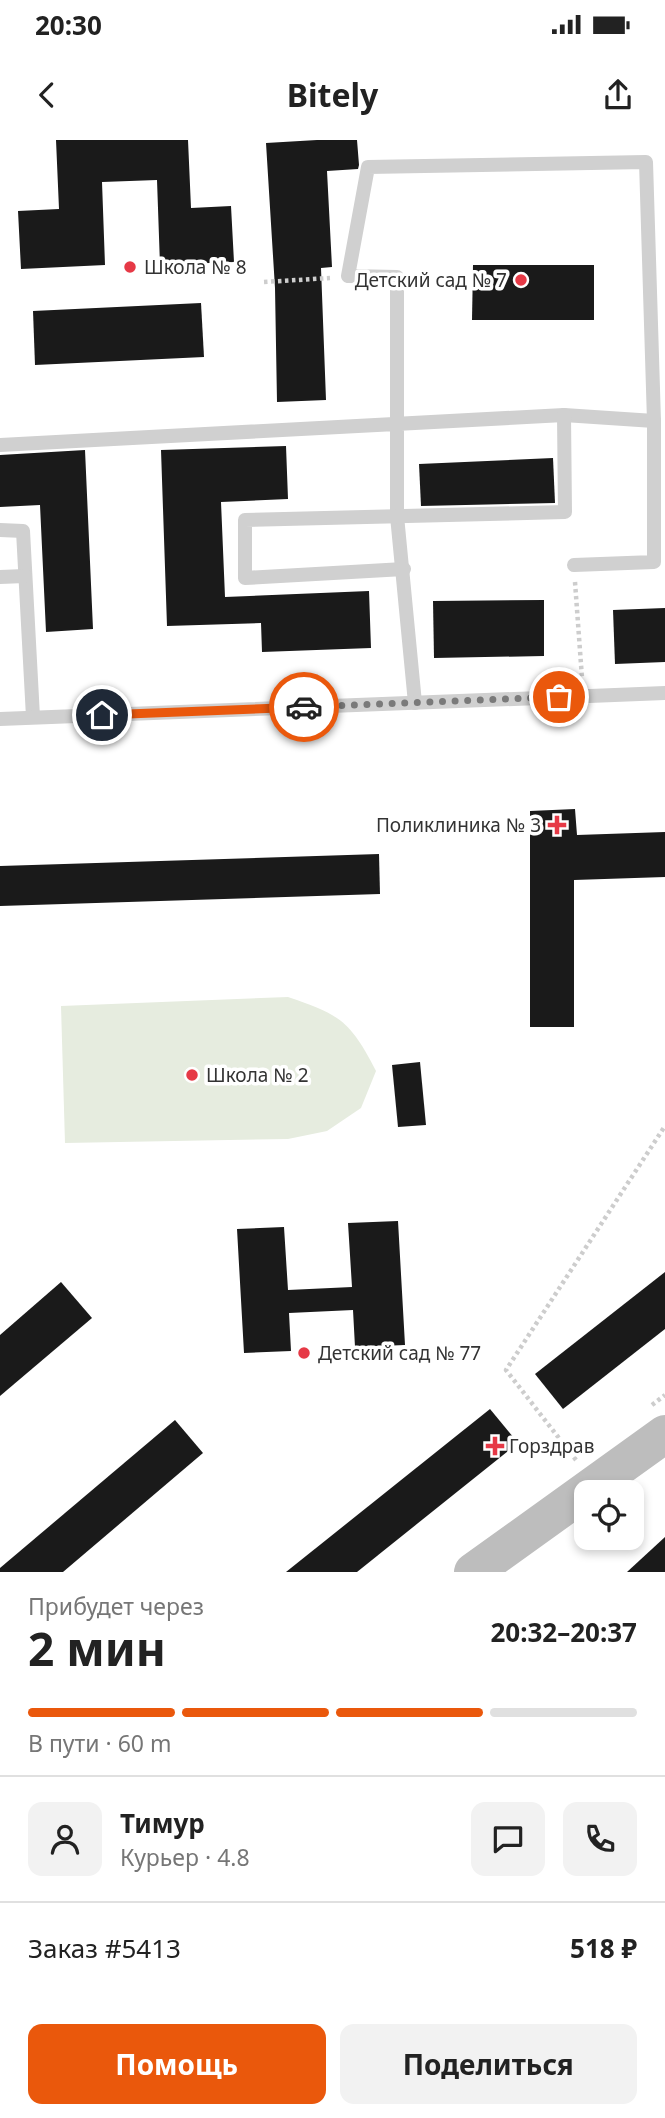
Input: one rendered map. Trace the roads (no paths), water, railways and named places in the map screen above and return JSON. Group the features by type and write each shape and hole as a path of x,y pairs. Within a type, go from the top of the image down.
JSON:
{"street":[{"path":"494,1561 665,1434"}],"lane":[{"path":"415,703 397,516 397,277 348,276 368,167 646,162 654,421 654,562 574,565"},
{"path":"0,445 565,415 654,421"},
{"path":"404,569 245,578 245,520 565,512 565,415"},
{"path":"0,530 23,531 33,718"},
{"path":"0,577 25,576"},
{"path":"0,719 665,693"}],"place":[{"name":"Школа № 8","path":"130,267"},
{"name":"Детский сад № 7","path":"521,280"},
{"name":"Поликлиника № 3","path":"557,825"},
{"name":"Школа № 2","path":"192,1075"},
{"name":"Детский сад № 77","path":"304,1353"},
{"name":"Горздрав","path":"495,1446"}]}
